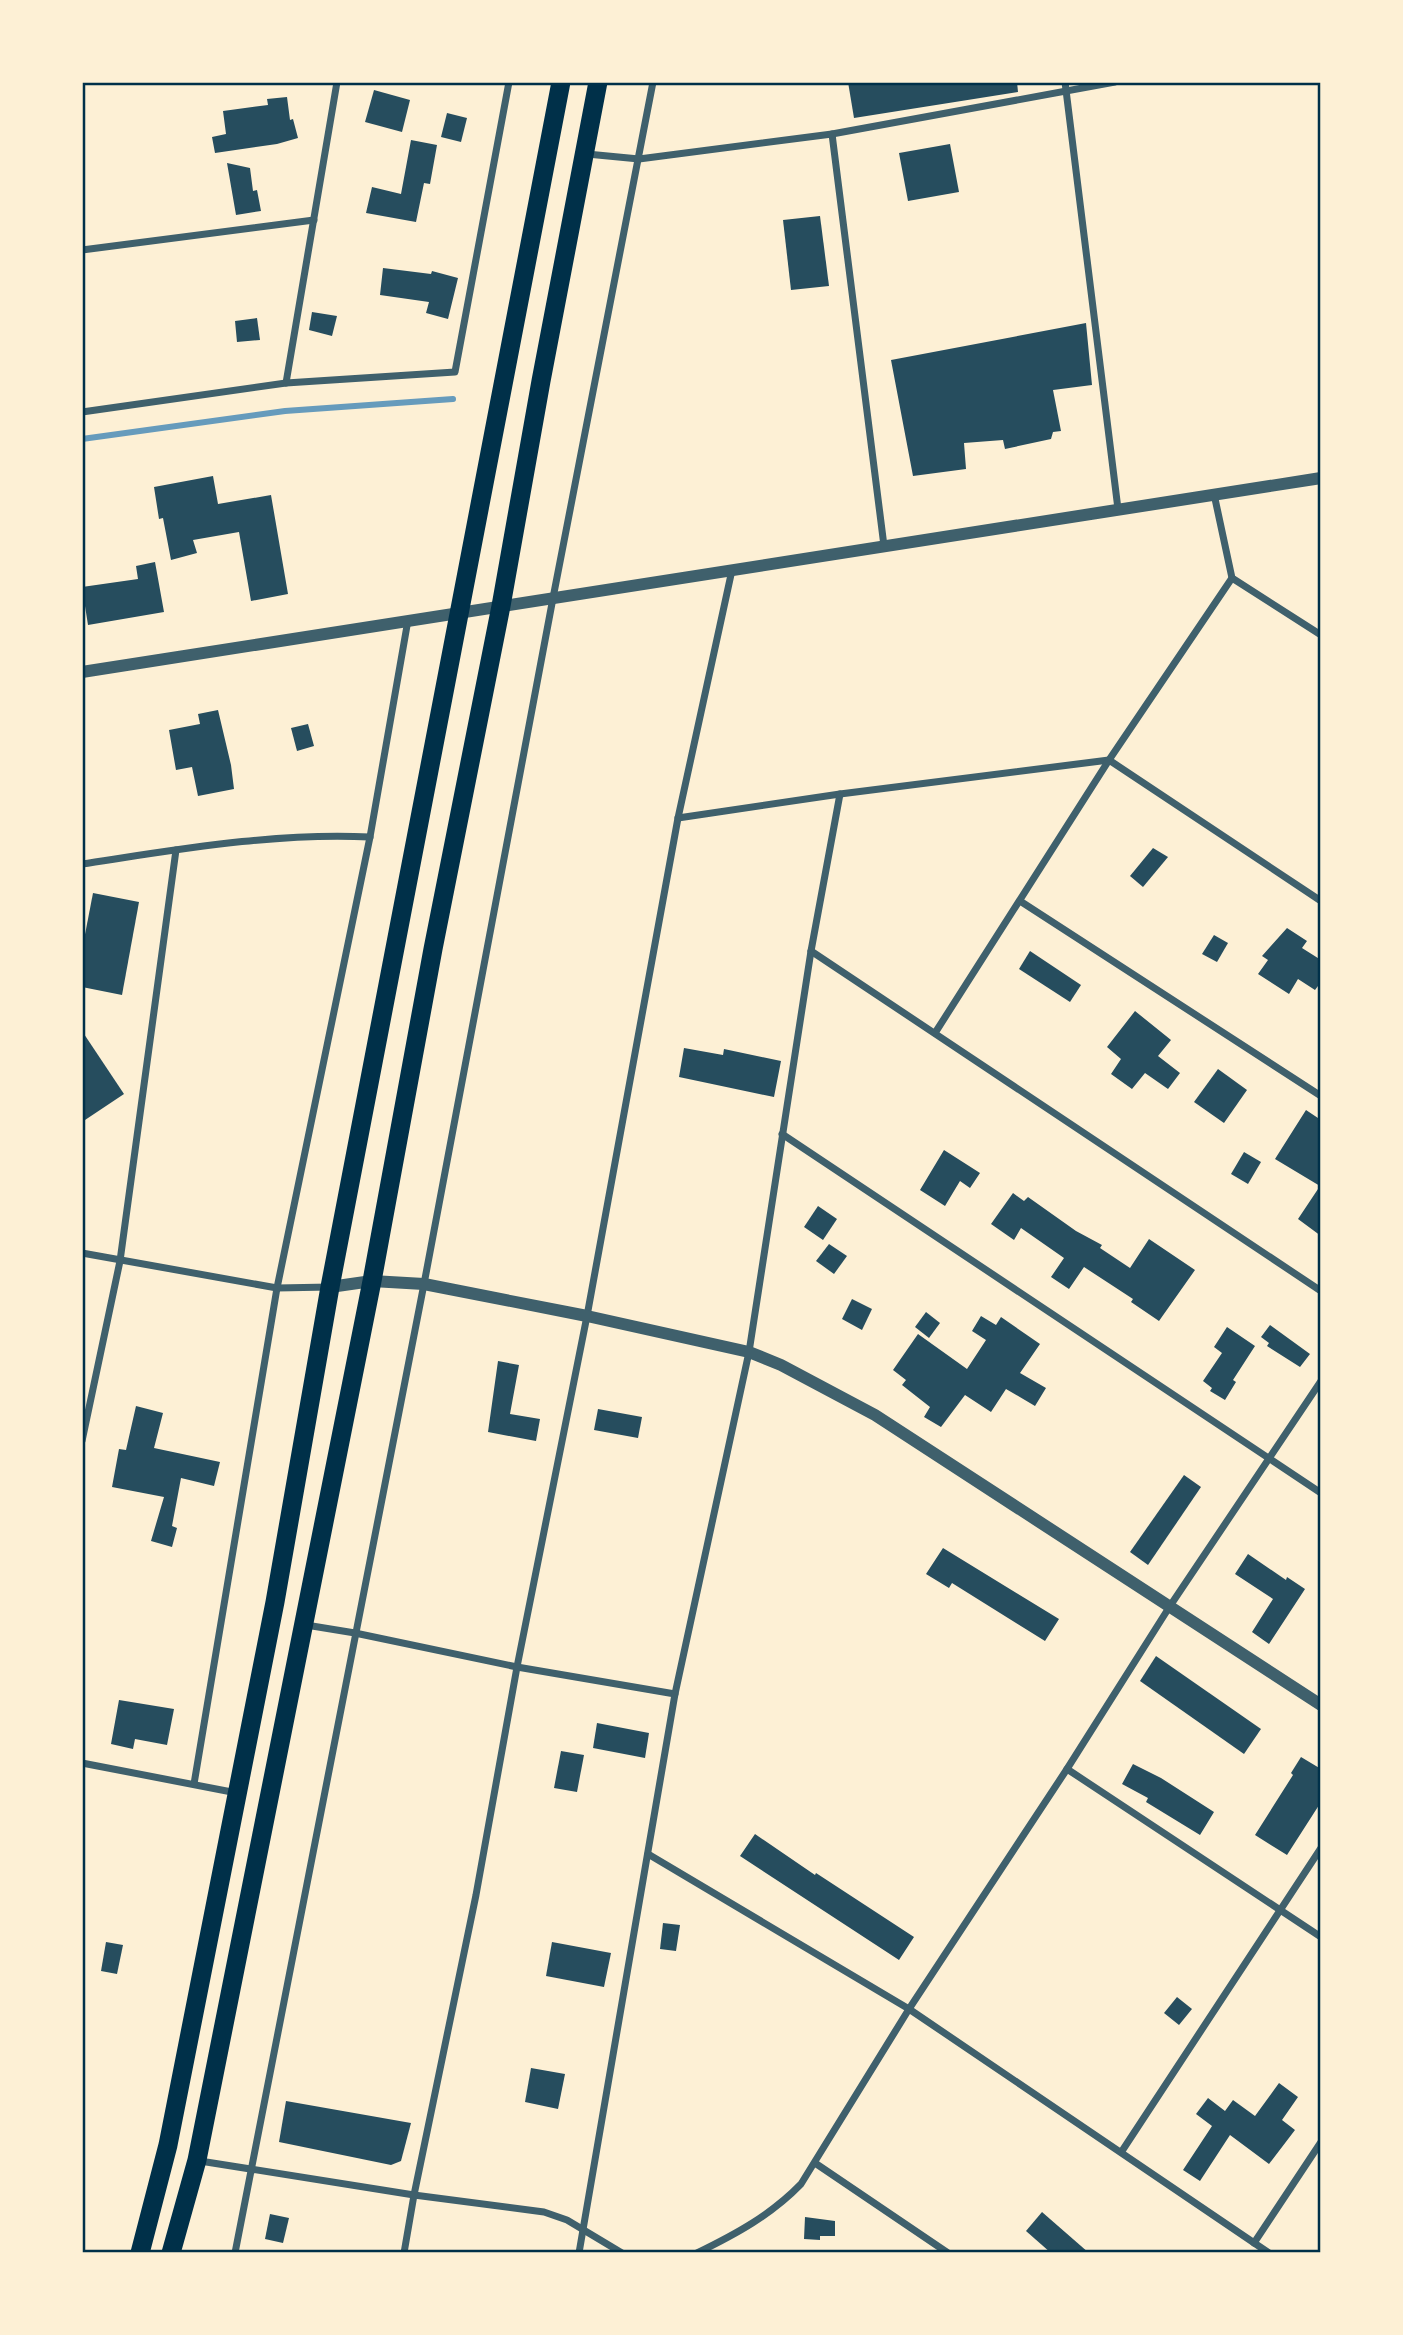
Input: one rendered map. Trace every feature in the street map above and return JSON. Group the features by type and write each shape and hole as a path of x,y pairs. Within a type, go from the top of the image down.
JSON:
{"highway":[{"path":"140,2253 169,2145 275,1602 330,1287 561,82"},
{"path":"171,2253 197,2160 372,1281 598,82"}],"street":[{"path":"286,383 337,82"},
{"path":"82,412 286,383 455,372 509,82"},
{"path":"235,2253 424,1283 653,82"},
{"path":"586,154 639,159 832,134 1065,87 1115,82"},
{"path":"1065,87 1118,509"},
{"path":"832,134 884,546"},
{"path":"82,250 314,220"},
{"path":"82,672 1321,478"},
{"path":"1214,494 1232,578 1321,635"},
{"path":"404,2253 587,1316 678,818 732,570"},
{"path":"935,1033 1109,760 1232,578"},
{"path":"194,1784 277,1288 370,837 408,620"},
{"path":"678,818 840,794 1109,760 1321,901"},
{"path":"579,2253 675,1694 749,1352 811,951 840,794"},
{"path":"82,864 176,850 330,835 370,837"},
{"path":"82,1441 120,1261 176,850"},
{"path":"1020,901 1321,1096"},
{"path":"811,951 1321,1291"},
{"path":"782,1134 1321,1493"},
{"path":"82,1253 277,1288 330,1287 372,1281 424,1283 749,1352 815,1381 876,1415 1321,1705"},
{"path":"697,2253 737,2234 781,2205 801,2184 909,2009 1067,1769 1170,1606 1321,1381"},
{"path":"302,1625 355,1633 517,1667 675,1694"},
{"path":"82,1763 237,1793"},
{"path":"1067,1769 1321,1937"},
{"path":"1122,2151 1321,1848"},
{"path":"648,1854 909,2009 1269,2253"},
{"path":"1254,2243 1321,2142"},
{"path":"197,2160 414,2195 544,2211 567,2220 622,2253"},
{"path":"815,2163 948,2253"}],"building":[{"path":"848,82 1017,82 1018,92 854,118"},
{"path":"374,90 410,100 402,132 365,122"},
{"path":"287,97 290,120 293,119 298,138 277,144 215,153 212,137 226,134 223,111 268,105 267,99"},
{"path":"447,113 467,118 461,142 441,137"},
{"path":"411,140 437,145 430,184 424,183 416,222 366,213 372,187 401,194"},
{"path":"950,144 959,192 908,201 899,153"},
{"path":"227,163 250,168 253,191 257,190 261,211 236,215"},
{"path":"820,216 829,286 791,290 783,220"},
{"path":"383,268 431,274 432,271 458,278 448,319 426,313 429,302 380,295"},
{"path":"312,312 337,316 332,336 309,330"},
{"path":"257,318 260,340 237,342 235,321"},
{"path":"1086,323 1092,385 1053,390 1061,431 1053,432 1051,439 1005,449 1003,440 964,443 966,469 913,476 891,360"},
{"path":"213,476 218,504 271,495 288,594 251,601 239,532 193,540 197,553 171,560 163,518 159,519 154,487"},
{"path":"155,562 164,612 88,625 82,587 138,579 136,566"},
{"path":"218,710 234,789 198,796 192,767 176,770 169,730 200,724 198,714"},
{"path":"308,724 314,746 297,751 291,728"},
{"path":"1153,848 1168,857 1143,887 1130,876"},
{"path":"93,893 139,902 122,995 82,987 82,950"},
{"path":"1287,928 1307,941 1302,948 1321,960 1321,982 1315,990 1298,979 1289,994 1258,974 1268,960 1262,956"},
{"path":"1214,935 1228,943 1217,962 1202,954"},
{"path":"1030,951 1081,985 1070,1002 1019,969"},
{"path":"1135,1011 1171,1040 1158,1056 1180,1073 1168,1089 1145,1073 1132,1089 1111,1074 1121,1059 1107,1047"},
{"path":"82,1031 124,1094 82,1122"},
{"path":"684,1048 723,1055 724,1049 781,1061 774,1097 679,1077"},
{"path":"1218,1069 1247,1090 1224,1123 1194,1102"},
{"path":"1306,1110 1321,1120 1321,1236 1298,1219 1320,1186 1275,1159"},
{"path":"944,1150 980,1173 970,1188 960,1181 945,1206 920,1190"},
{"path":"1244,1152 1261,1162 1248,1184 1231,1174"},
{"path":"1013,1193 1024,1201 1028,1197 1076,1231 1102,1245 1100,1248 1130,1268 1149,1239 1195,1270 1159,1321 1131,1302 1133,1299 1084,1267 1069,1289 1051,1277 1064,1258 1021,1228 1014,1240 991,1224"},
{"path":"818,1206 837,1219 823,1240 804,1227"},
{"path":"829,1244 847,1256 834,1274 816,1261"},
{"path":"852,1299 872,1309 862,1330 842,1319"},
{"path":"926,1312 940,1323 929,1338 915,1327"},
{"path":"981,1316 996,1325 1001,1317 1040,1344 1020,1373 1046,1388 1035,1406 1006,1389 991,1412 965,1395 941,1427 924,1417 930,1407 902,1385 906,1380 893,1370 918,1334 967,1369 986,1340 972,1331"},
{"path":"1270,1325 1310,1354 1300,1367 1267,1346 1269,1343 1261,1337"},
{"path":"1227,1327 1255,1346 1233,1380 1236,1382 1225,1400 1210,1391 1212,1388 1203,1381 1222,1353 1214,1347"},
{"path":"498,1361 519,1365 510,1414 540,1419 536,1441 488,1432"},
{"path":"136,1406 163,1413 154,1448 220,1462 214,1486 181,1478 172,1526 177,1528 172,1547 151,1541 164,1497 112,1487 119,1449 126,1450"},
{"path":"598,1409 642,1417 638,1438 594,1430"},
{"path":"1184,1475 1201,1487 1148,1565 1130,1552"},
{"path":"943,1548 1059,1619 1045,1641 952,1583 949,1588 926,1574"},
{"path":"1248,1554 1286,1580 1287,1577 1305,1589 1269,1644 1252,1632 1273,1599 1235,1574"},
{"path":"1156,1656 1261,1729 1244,1754 1140,1681"},
{"path":"119,1700 174,1709 167,1745 135,1739 133,1749 111,1744"},
{"path":"597,1723 649,1733 645,1758 593,1748"},
{"path":"561,1751 584,1755 577,1792 554,1788"},
{"path":"1301,1757 1321,1769 1321,1802 1287,1855 1255,1835 1293,1775 1291,1773"},
{"path":"1133,1764 1161,1778 1214,1812 1200,1835 1146,1802 1148,1798 1122,1784"},
{"path":"755,1834 914,1937 899,1960 740,1856"},
{"path":"663,1923 680,1925 676,1951 660,1949"},
{"path":"106,1942 123,1945 117,1974 101,1971"},
{"path":"552,1942 611,1953 604,1987 546,1976"},
{"path":"1177,1997 1192,2009 1179,2025 1164,2013"},
{"path":"531,2068 565,2074 558,2109 525,2102"},
{"path":"1279,2083 1298,2097 1282,2120 1295,2130 1269,2164 1230,2135 1200,2181 1183,2170 1212,2126 1196,2114 1208,2098 1225,2111 1233,2100 1255,2116"},
{"path":"286,2101 411,2123 401,2161 391,2165 279,2142"},
{"path":"1042,2212 1089,2253 1051,2253 1026,2231"},
{"path":"270,2214 289,2218 283,2243 265,2239"},
{"path":"805,2217 835,2221 835,2236 820,2236 820,2240 804,2239"}],"waterway":[{"path":"82,439 285,411 453,399"}]}
